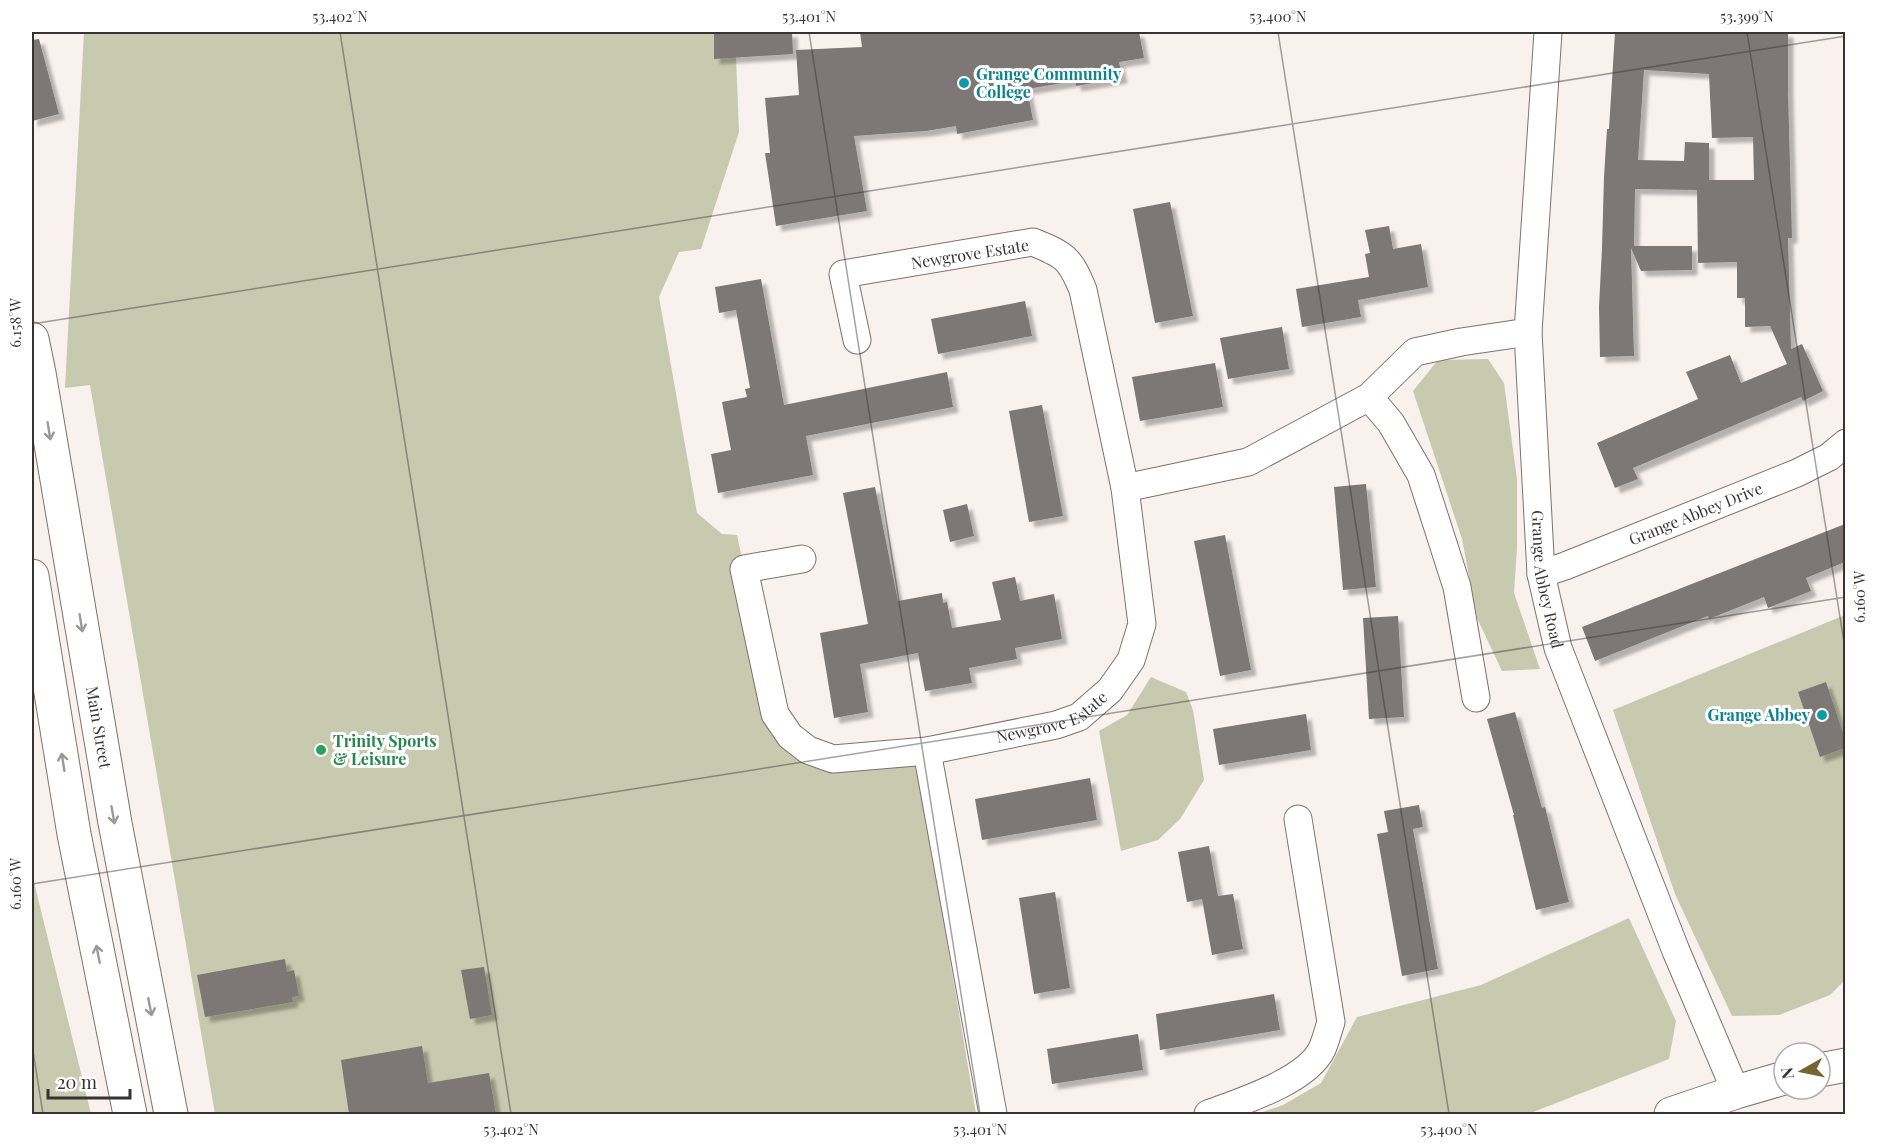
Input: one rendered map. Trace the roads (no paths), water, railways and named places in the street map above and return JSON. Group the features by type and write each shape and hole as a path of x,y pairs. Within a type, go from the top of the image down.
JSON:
{"street":[{"name":"Grange Abbey Road","path":"1548,32 1528,332 1541,574 1558,648 1676,951 1736,1092"},
{"name":"Newgrove Estate","path":"802,559 744,569 775,714 790,736 808,750 833,759 927,751 1056,725 1079,717 1110,690 1131,660 1142,624 1125,488 1083,290 1074,268 1059,253 1033,242 843,274 857,340"},
{"path":"1125,488 1248,462 1369,397 1415,352 1461,342 1528,332"},
{"name":"Main Street","path":"32,339 35,374 115,823 171,1114"},
{"path":"1369,397 1391,423 1421,475 1457,587 1476,698"},
{"name":"Grange Abbey Drive","path":"1541,574 1797,473 1829,457 1845,443"},
{"path":"32,576 74,834 130,1114"},
{"path":"927,751 993,1114"},
{"path":"1208,1114 1271,1089 1300,1073 1322,1050 1330,1022 1298,819"},
{"path":"1671,1114 1772,1082"}],"place":[{"name":"Grange Community College","path":"964,83"},
{"name":"Grange Abbey","path":"1822,715"},
{"name":"Trinity Sports & Leisure","path":"321,750"}]}
